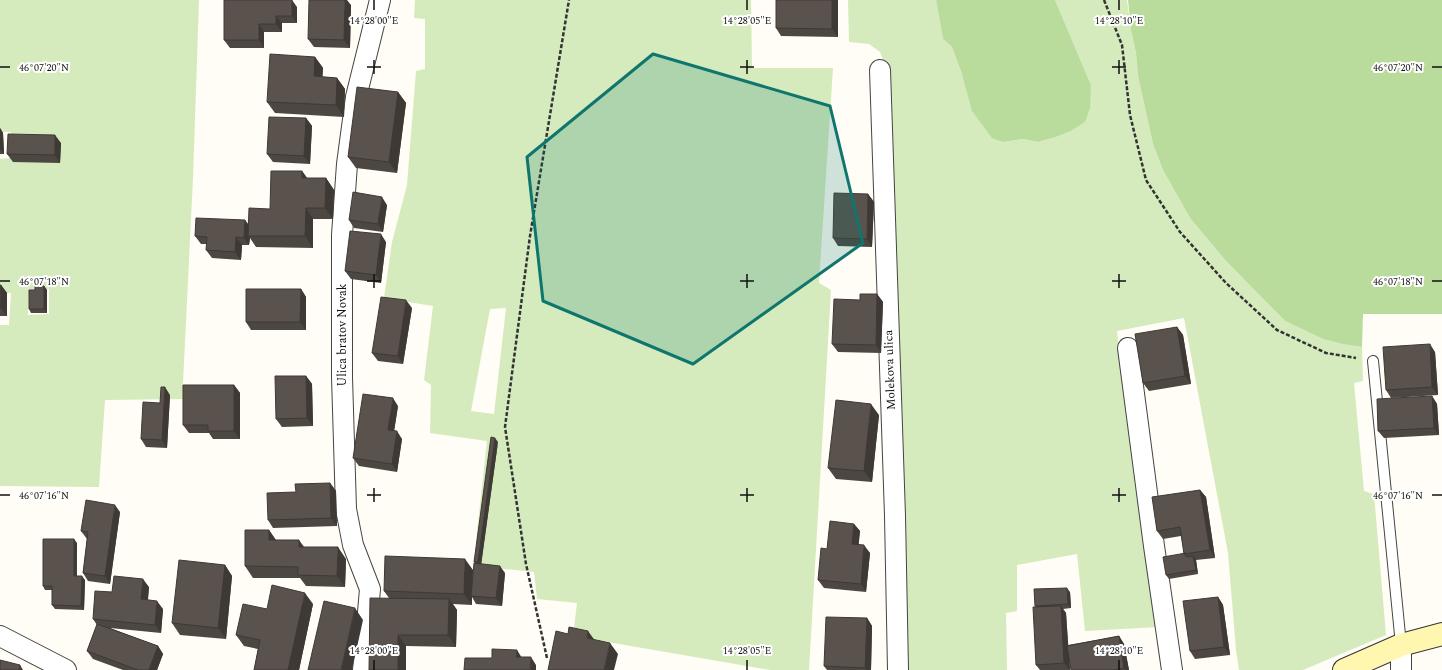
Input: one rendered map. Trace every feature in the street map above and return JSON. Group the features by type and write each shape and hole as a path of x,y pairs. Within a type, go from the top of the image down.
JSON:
{"main road":[{"path":"1344,670 1401,645 1442,634"}],"street":[{"name":"Ulica bratov Novak","path":"363,670 370,589 353,545 346,509 342,377 342,235 347,164 356,97 380,0"},
{"name":"Molekova ulica","path":"880,70 896,516 898,670"},
{"path":"1128,348 1172,670"},
{"path":"0,636 66,670"},
{"path":"1401,645 1401,670"}],"lane":[{"path":"1372,361 1401,645"}],"path":[{"path":"547,658 526,564 505,426 530,236 569,0"},
{"path":"1104,0 1122,45 1130,115 1146,180 1180,232 1226,283 1277,330 1326,353 1372,361"}],"highlighted area":[{"path":"653,54 830,106 863,243 693,364 543,301 527,157"}],"green space":[{"path":"0,0 199,0 183,399 105,400 99,487 0,486 0,325 9,325 11,293 0,293 0,159 10,158 11,132 0,132","holes":["49,289 49,314 28,315 29,290"]},
{"path":"415,0 751,0 752,68 833,68 819,283 831,290 809,670 770,670 573,636 577,603 537,599 534,572 475,566 477,532 487,441 430,433 431,385 424,380 433,306 384,298 392,242 407,185 416,71 425,69 425,19 414,18","holes":["506,308 494,414 471,411 490,309"]},
{"path":"848,0 936,0 943,39 952,47 962,74 1003,142 1023,139 1038,142 1071,131 1085,122 1091,85 1055,0 1127,0 1136,53 1138,76 1153,144 1163,170 1190,218 1226,261 1285,321 1323,339 1362,347 1363,381 1354,383 1364,491 1374,494 1386,635 1303,670 1239,670 1228,553 1184,318 1117,331 1123,386 1159,627 1085,631 1077,554 1017,565 1017,611 1006,613 1007,670 904,670 885,65 880,52 869,44 849,42"},
{"path":"936,0 1055,0 1091,85 1090,108 1085,122 1071,131 1038,142 1023,139 1003,142 992,138 972,111 962,74 952,47 943,39"},
{"path":"1128,0 1442,0 1442,314 1363,314 1362,347 1323,339 1285,321 1226,261 1190,218 1163,170 1153,144 1138,76"}],"building":[{"path":"224,0 292,0 292,16 276,16 276,24 259,24 259,40 224,40"},
{"path":"309,0 345,0 344,40 308,39"},
{"path":"776,0 832,0 832,29 776,28"},
{"path":"270,54 315,57 314,76 337,78 336,105 267,102"},
{"path":"357,87 398,92 389,162 348,157"},
{"path":"269,117 306,118 304,156 267,154"},
{"path":"8,134 55,135 55,155 7,154"},
{"path":"271,171 302,171 302,178 326,178 325,208 306,208 305,236 248,236 249,208 270,209"},
{"path":"353,192 382,197 378,224 349,220"},
{"path":"834,193 868,194 867,239 833,238"},
{"path":"196,218 245,220 244,238 236,237 235,252 206,250 207,237 195,236"},
{"path":"350,231 381,234 376,275 345,271"},
{"path":"1,285 1,308 0,308"},
{"path":"35,285 44,286 44,309 29,309 29,290 35,290"},
{"path":"246,289 301,289 300,322 246,322"},
{"path":"860,294 877,294 876,345 832,344 834,299 860,300"},
{"path":"381,297 406,300 398,356 372,353"},
{"path":"1177,327 1185,376 1143,383 1135,334"},
{"path":"1430,344 1432,387 1386,390 1383,347"},
{"path":"275,376 306,376 307,418 276,419"},
{"path":"183,385 234,385 234,431 208,431 208,425 183,425"},
{"path":"161,387 165,387 162,440 141,439 143,402 160,403"},
{"path":"363,394 393,398 388,430 397,431 392,464 353,458"},
{"path":"1432,396 1434,428 1378,431 1377,399"},
{"path":"836,400 871,404 864,471 828,468"},
{"path":"491,437 495,438 478,562 474,562"},
{"path":"330,483 331,518 268,520 267,493 296,492 295,484"},
{"path":"1200,490 1210,550 1184,554 1180,527 1157,531 1152,497"},
{"path":"86,500 115,505 105,576 83,573 88,532 81,531"},
{"path":"830,521 854,524 852,544 864,545 861,584 818,580 821,548 827,549"},
{"path":"245,530 269,530 269,540 299,540 299,547 338,547 337,576 298,575 298,567 245,566"},
{"path":"43,539 74,539 74,576 82,576 81,606 52,605 52,586 43,586"},
{"path":"1186,553 1184,554 1187,557 1193,556 1196,570 1166,575 1163,557"},
{"path":"385,556 465,559 464,594 384,591"},
{"path":"179,560 225,565 218,628 172,623"},
{"path":"474,563 500,566 496,598 471,596"},
{"path":"114,576 143,579 141,599 157,601 155,625 93,619 95,591 112,592"},
{"path":"272,585 305,593 288,670 254,670 260,640 236,635 243,604 267,609"},
{"path":"1067,588 1068,604 1035,606 1034,589"},
{"path":"1218,597 1224,647 1190,651 1183,601"},
{"path":"370,598 449,599 448,635 398,635 398,670 369,670"},
{"path":"324,601 355,608 341,670 308,670"},
{"path":"1061,606 1064,663 1036,665 1033,607"},
{"path":"826,617 867,618 865,668 824,666"},
{"path":"97,624 158,646 149,670 138,670 87,651"},
{"path":"569,627 588,631 587,638 610,643 604,670 548,670 556,631 568,634"},
{"path":"1119,636 1124,668 1113,670 1071,670 1067,646"},
{"path":"492,649 517,650 516,657 531,657 530,670 464,670 465,658 492,658"},
{"path":"0,660 20,665 19,670 0,670"}]}
